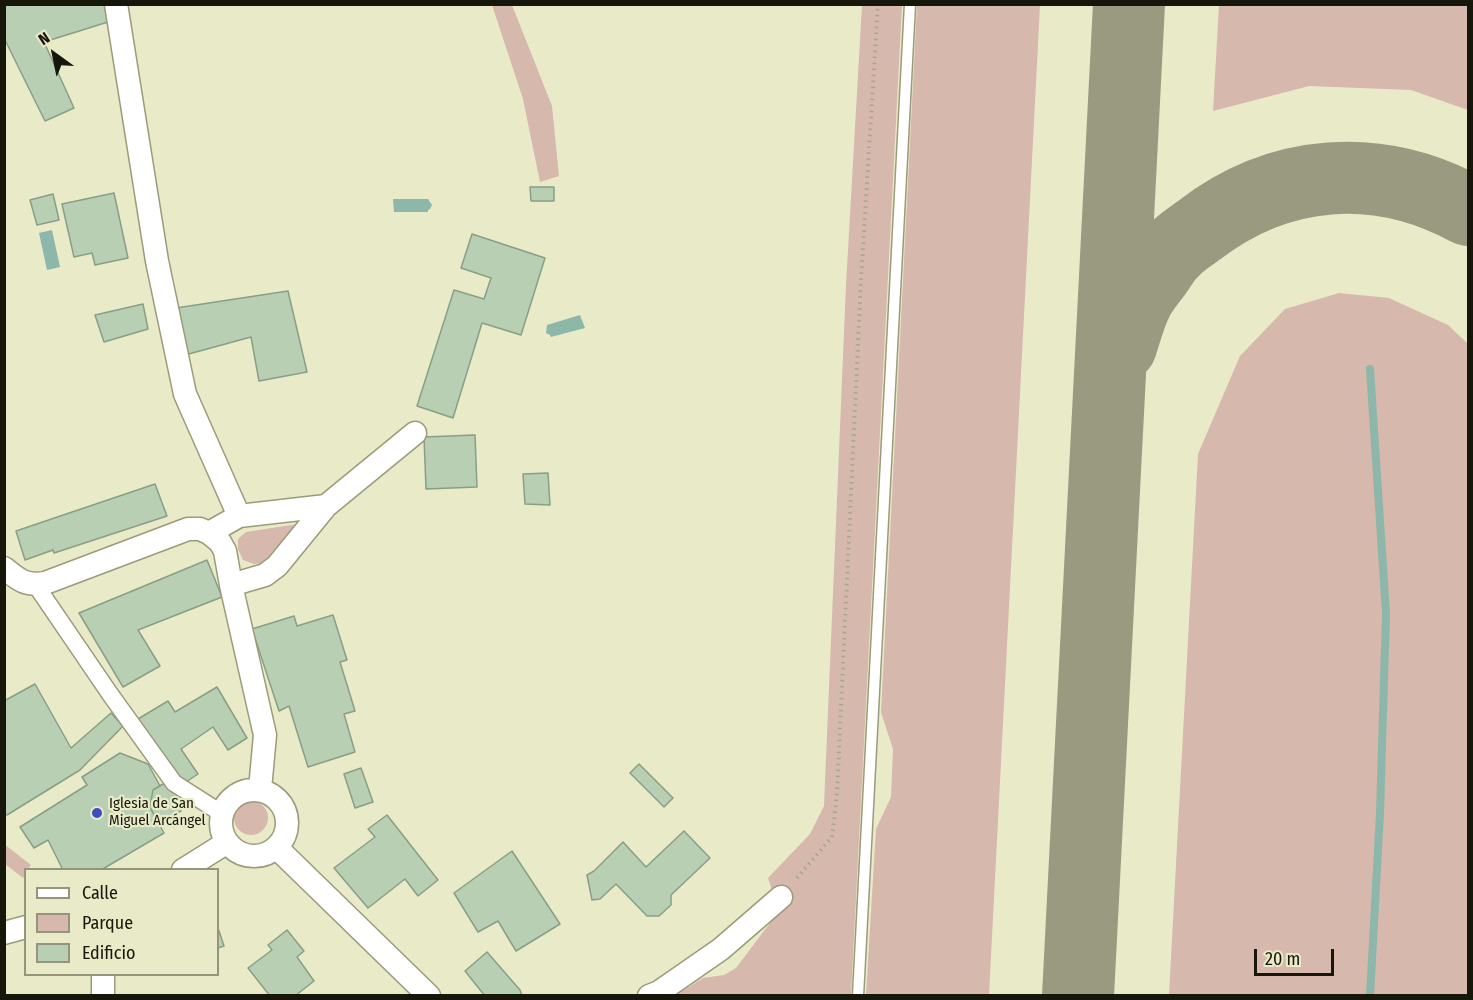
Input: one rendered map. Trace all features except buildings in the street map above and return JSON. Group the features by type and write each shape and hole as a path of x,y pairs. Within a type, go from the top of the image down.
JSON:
{"street":[{"path":"116,4 157,261 185,394 238,516"},
{"path":"231,585 265,575 277,566 326,506 415,433"},
{"path":"209,533 238,516 326,506"},
{"path":"4,568 22,582 45,583 188,529 201,529 220,542 225,551 265,735 260,789"},
{"path":"34,584 174,783 221,813"},
{"path":"260,789 277,797 287,813 287,832 277,848 265,855 250,857 237,853 226,843 220,829 221,813 230,799 244,791 260,789"},
{"path":"186,868 226,843"},
{"path":"277,848 429,996"},
{"path":"649,996 659,992 721,949 781,897"},
{"path":"4,933 24,928"},
{"path":"103,976 103,996"}],"lane":[{"path":"858,996 910,4"}],"path":[{"path":"781,897 832,837 837,793 861,280 878,4"}],"green space":[{"path":"492,5 512,5 552,106 559,176 540,182 523,99"},
{"path":"862,5 902,5 851,995 674,996 703,978 724,975 736,968 779,911 768,878 810,834 824,806 846,285"},
{"path":"917,5 1040,5 989,995 866,995 876,829 891,797 893,749 881,712"},
{"path":"1219,5 1468,5 1468,110 1411,90 1309,86 1213,111"},
{"path":"1339,293 1389,298 1448,325 1468,344 1468,995 1169,995 1198,454 1240,356 1285,309"},
{"path":"298,524 270,562 254,564 243,560 238,549 238,539 246,532"},
{"path":"251,801 263,806 268,818 263,830 251,835 239,830 234,818 239,806"},
{"path":"4,844 31,865 29,868 24,868 23,878 5,864"}],"water":[{"path":"393,199 428,199 432,205 428,212 394,212"},
{"path":"52,230 60,267 47,270 39,233"},
{"path":"580,315 585,328 551,337 546,333 547,325"}],"waterway":[{"path":"1370,369 1386,613 1380,813 1370,996"}],"taxiway":[{"path":"1078,996 1129,4"},
{"path":"1121,346 1138,299 1169,255 1185,240 1229,210 1262,194 1295,184 1330,178 1364,178 1399,184 1434,194 1468,210"}],"place":[{"name":"Iglesia de San Miguel Arcángel","path":"97,813"}]}
